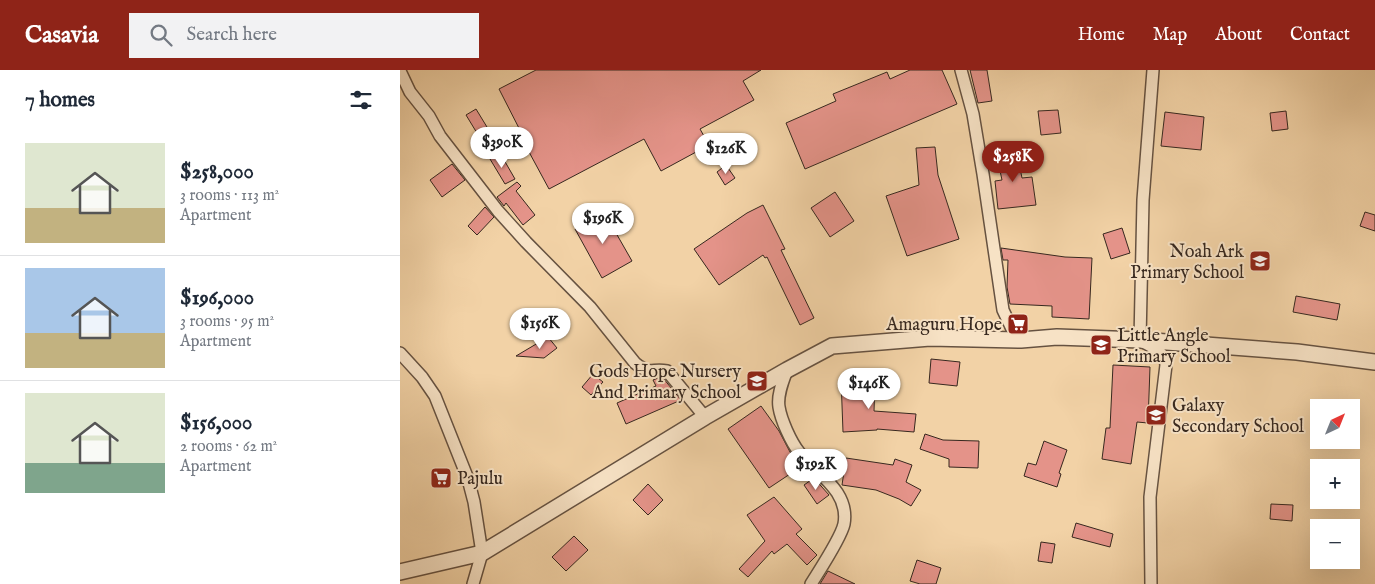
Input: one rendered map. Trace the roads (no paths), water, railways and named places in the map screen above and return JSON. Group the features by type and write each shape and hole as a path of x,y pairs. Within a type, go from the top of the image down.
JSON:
{"street":[{"path":"961,70 972,114 983,174 1002,310 1012,329 1021,340"},
{"path":"1140,340 1142,200 1153,70"},
{"path":"400,71 410,92 429,116 440,136 498,211 590,307 635,363 650,372 668,371 705,417"},
{"path":"400,572 482,553 705,417 787,370 836,346 930,338 1021,340 1057,337 1140,340 1297,352 1375,362"},
{"path":"1140,340 1160,352 1165,358 1166,365 1150,497 1153,582"},
{"path":"400,352 422,377 435,396 468,479 474,502 482,553 473,584"},
{"path":"787,370 779,397 779,407 791,442 838,494 844,514 841,531 811,584"}],"place":[{"name":"Noah Ark Primary School","path":"1260,261"},
{"name":"Amaguru Hope","path":"1018,324"},
{"name":"Little Angle Primary School","path":"1101,345"},
{"name":"Gods Hope Nursery And Primary School","path":"757,381"},
{"name":"Galaxy Secondary School","path":"1156,415"},
{"name":"Pajulu","path":"441,478"}]}
